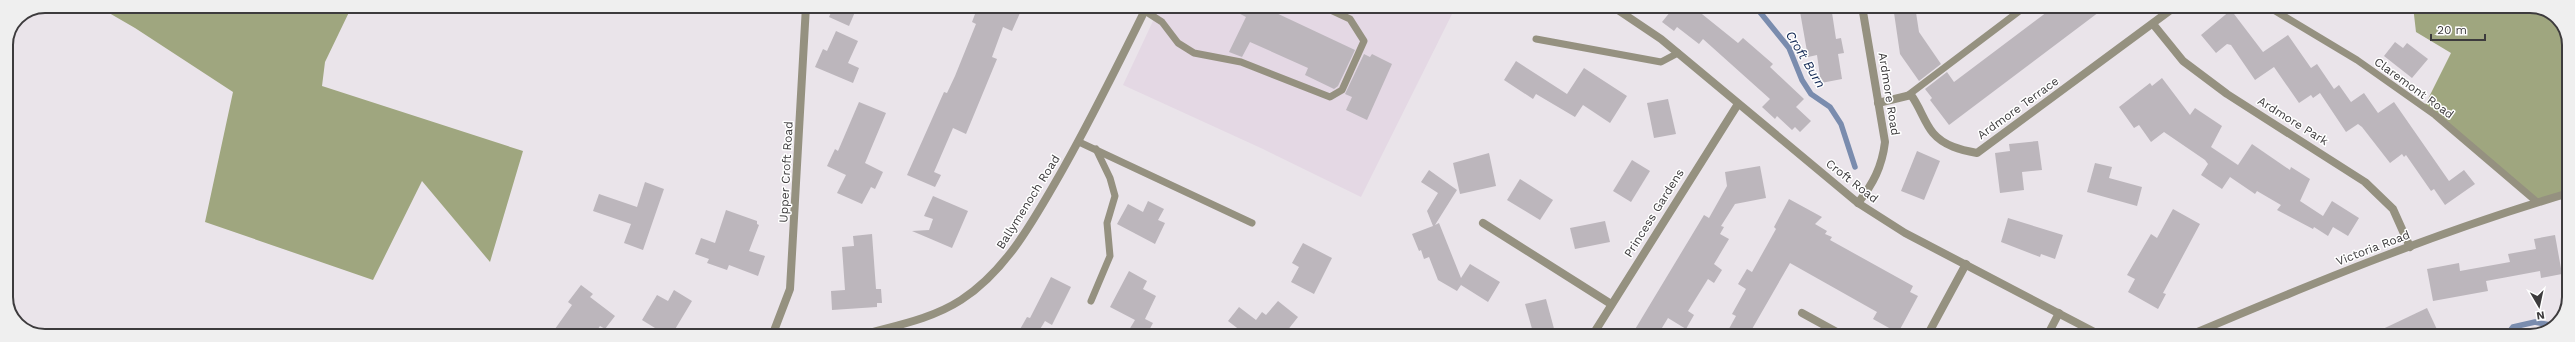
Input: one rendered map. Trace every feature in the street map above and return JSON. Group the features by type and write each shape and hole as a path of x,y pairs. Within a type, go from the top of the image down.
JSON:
{"street":[{"name":"Upper Croft Road","path":"775,329 790,289 806,13"},
{"name":"Ballymenoch Road","path":"882,329 942,311 980,286 1009,255 1046,200 1079,142 1144,13"},
{"name":"Croft Road","path":"1622,13 1678,53 1858,203 1905,233 2089,329"},
{"name":"Ardmore Road","path":"1858,203 1870,187 1883,162 1885,142 1863,13"},
{"name":"Ardmore Terrace","path":"1907,96 1911,95 1919,106 1933,133 1952,148 1977,153 2167,13"},
{"name":"Ardmore Park","path":"2153,24 2183,61 2227,94 2364,182 2392,209 2410,247"},
{"path":"1878,103 1907,96"},
{"name":"Princess Gardens","path":"1596,329 1738,104"},
{"name":"Victoria Road","path":"2204,329 2279,297 2410,247 2562,194"},
{"path":"1484,223 1611,304"},
{"path":"1931,329 1966,264"},
{"path":"1802,313 1831,329"},
{"path":"2051,329 2059,313"}],"lane":[{"path":"1151,13 1162,22 1178,43 1194,54 1241,62 1330,97 1342,90 1364,41 1350,19 1337,13"},
{"path":"1907,96 2017,13"},
{"name":"Claremont Road","path":"2279,13 2357,60 2435,115 2537,202"},
{"path":"1536,40 1661,62 1678,53"},
{"path":"1079,142 1252,223"},
{"path":"1091,301 1110,256 1107,223 1115,196 1110,178 1096,149"}],"shaded area":[{"path":"1157,13 1453,13 1361,197 1263,149 1123,85"}],"green space":[{"path":"109,13 349,13 325,62 322,86 523,151 490,262 422,181 373,280 205,222 233,92 135,28"},
{"path":"2414,13 2535,13 2548,18 2553,22 2560,33 2562,43 2562,192 2537,202 2424,107 2451,53 2416,32"}],"building":[{"path":"831,13 855,13 849,26 829,17"},
{"path":"975,13 1020,13 1012,31 1003,27 992,57 997,59 966,134 953,128 934,172 941,175 935,187 907,175 944,92 947,93 955,76 976,24 972,22"},
{"path":"1238,13 1276,13 1355,50 1338,86 1334,89 1305,75 1308,68 1250,42 1242,57 1229,52 1246,17"},
{"path":"1669,13 1701,13 1738,43 1743,38 1773,64 1770,67 1804,99 1796,107 1811,121 1800,132 1795,127 1792,130 1777,116 1775,119 1762,107 1770,99 1703,39 1699,44 1677,27 1674,31 1662,22"},
{"path":"1800,13 1832,13 1836,39 1841,38 1844,53 1838,54 1842,79 1821,83 1817,55 1808,57"},
{"path":"1894,13 1916,13 1919,32 1941,64 1919,81 1900,54"},
{"path":"2046,13 2098,13 1949,125 1930,100 1932,98 1925,89 1947,72 1954,82"},
{"path":"2227,13 2233,13 2263,52 2288,35 2311,68 2317,64 2334,89 2339,85 2351,102 2364,93 2378,113 2394,102 2449,181 2464,170 2475,184 2445,205 2434,189 2431,191 2406,155 2404,157 2402,154 2390,163 2358,124 2346,132 2320,93 2313,98 2311,95 2299,103 2274,67 2255,80 2231,45 2227,44 2216,53 2201,35"},
{"path":"836,31 858,41 848,63 859,68 853,83 815,67 823,49 827,51"},
{"path":"2395,42 2403,48 2407,43 2428,59 2412,78 2384,56"},
{"path":"1364,54 1370,57 1372,54 1392,64 1367,120 1346,110 1352,97 1345,94"},
{"path":"1516,61 1567,94 1584,68 1627,96 1610,123 1583,105 1575,117 1536,94 1533,99 1504,80"},
{"path":"2162,78 2190,115 2195,108 2222,126 2211,147 2238,165 2252,144 2290,170 2291,167 2310,179 2300,201 2323,216 2332,201 2359,218 2348,236 2333,227 2328,236 2314,227 2313,229 2277,210 2281,205 2257,191 2255,194 2230,177 2222,189 2201,175 2208,164 2205,160 2164,132 2151,142 2139,125 2134,128 2119,107 2150,83 2152,86"},
{"path":"1668,99 1676,134 1654,138 1647,103"},
{"path":"859,102 886,113 865,163 883,172 875,189 871,187 862,204 837,193 846,175 827,166 835,149 838,151"},
{"path":"2038,141 2042,170 2022,172 2024,190 2000,193 1995,153 2010,151 2009,144"},
{"path":"1917,151 1940,161 1924,200 1901,191"},
{"path":"1489,153 1496,186 1460,194 1453,163"},
{"path":"1632,160 1650,171 1631,202 1613,191"},
{"path":"2095,163 2112,167 2109,178 2142,187 2137,206 2087,192"},
{"path":"1760,166 1766,198 1735,204 1721,226 1724,227 1720,234 1729,239 1714,264 1722,270 1714,283 1708,279 1688,311 1694,315 1686,329 1668,318 1661,329 1635,329 1704,215 1709,218 1727,186 1725,172"},
{"path":"1429,170 1457,190 1435,225 1439,223 1461,278 1470,264 1500,282 1488,302 1461,285 1457,291 1438,280 1429,257 1424,259 1421,250 1419,251 1412,234 1433,226 1427,211 1438,193 1421,182"},
{"path":"1520,179 1553,200 1540,220 1507,200"},
{"path":"645,182 664,189 643,250 624,243 631,224 593,211 599,194 637,207"},
{"path":"933,196 968,211 952,248 912,231 929,230 933,219 924,216"},
{"path":"1789,199 1822,217 1815,224 1827,231 1825,234 1832,237 1830,240 1913,286 1910,292 1918,296 1900,329 1891,329 1873,319 1877,312 1790,263 1752,329 1729,329 1736,316 1732,314 1746,289 1738,284 1747,269 1752,272 1776,229 1774,227"},
{"path":"1148,201 1164,209 1158,220 1165,223 1155,244 1117,224 1128,204 1143,212"},
{"path":"2173,209 2200,224 2163,293 2166,294 2158,309 2128,292 2135,279 2127,275 2151,234 2157,238"},
{"path":"726,210 757,221 757,224 759,225 749,251 765,256 758,276 729,265 727,270 707,263 709,259 695,254 701,238 715,243"},
{"path":"2008,218 2063,235 2055,259 2041,254 2040,257 2001,242"},
{"path":"1605,221 1610,242 1575,249 1570,228"},
{"path":"872,234 876,289 881,289 882,303 877,303 877,307 832,310 831,291 845,290 842,247 854,246 853,236"},
{"path":"2555,235 2562,274 2541,278 2540,271 2486,281 2488,291 2433,301 2427,269 2459,263 2460,271 2510,262 2508,254 2536,249 2534,239"},
{"path":"1303,243 1332,258 1314,294 1291,282 1299,267 1292,263"},
{"path":"1129,271 1147,281 1143,289 1156,296 1145,319 1153,323 1150,329 1130,329 1135,320 1110,307"},
{"path":"1051,277 1071,287 1052,325 1045,321 1040,329 1020,329 1027,317 1030,318"},
{"path":"581,285 593,294 590,297 615,316 605,329 600,326 598,329 555,329 572,305 568,302"},
{"path":"674,290 692,301 675,329 657,329 642,320 657,295 668,301"},
{"path":"1546,299 1554,329 1532,329 1525,304"},
{"path":"1278,301 1298,317 1289,329 1238,329 1228,321 1239,307 1256,320 1262,312 1266,315"},
{"path":"2427,308 2437,329 2383,329"}],"waterway":[{"name":"Croft Burn","path":"1761,13 1789,48 1802,80 1811,94 1830,107 1841,124 1855,167"},
{"name":"Croft Burn","path":"2511,329 2513,327 2535,322 2547,324"}]}
